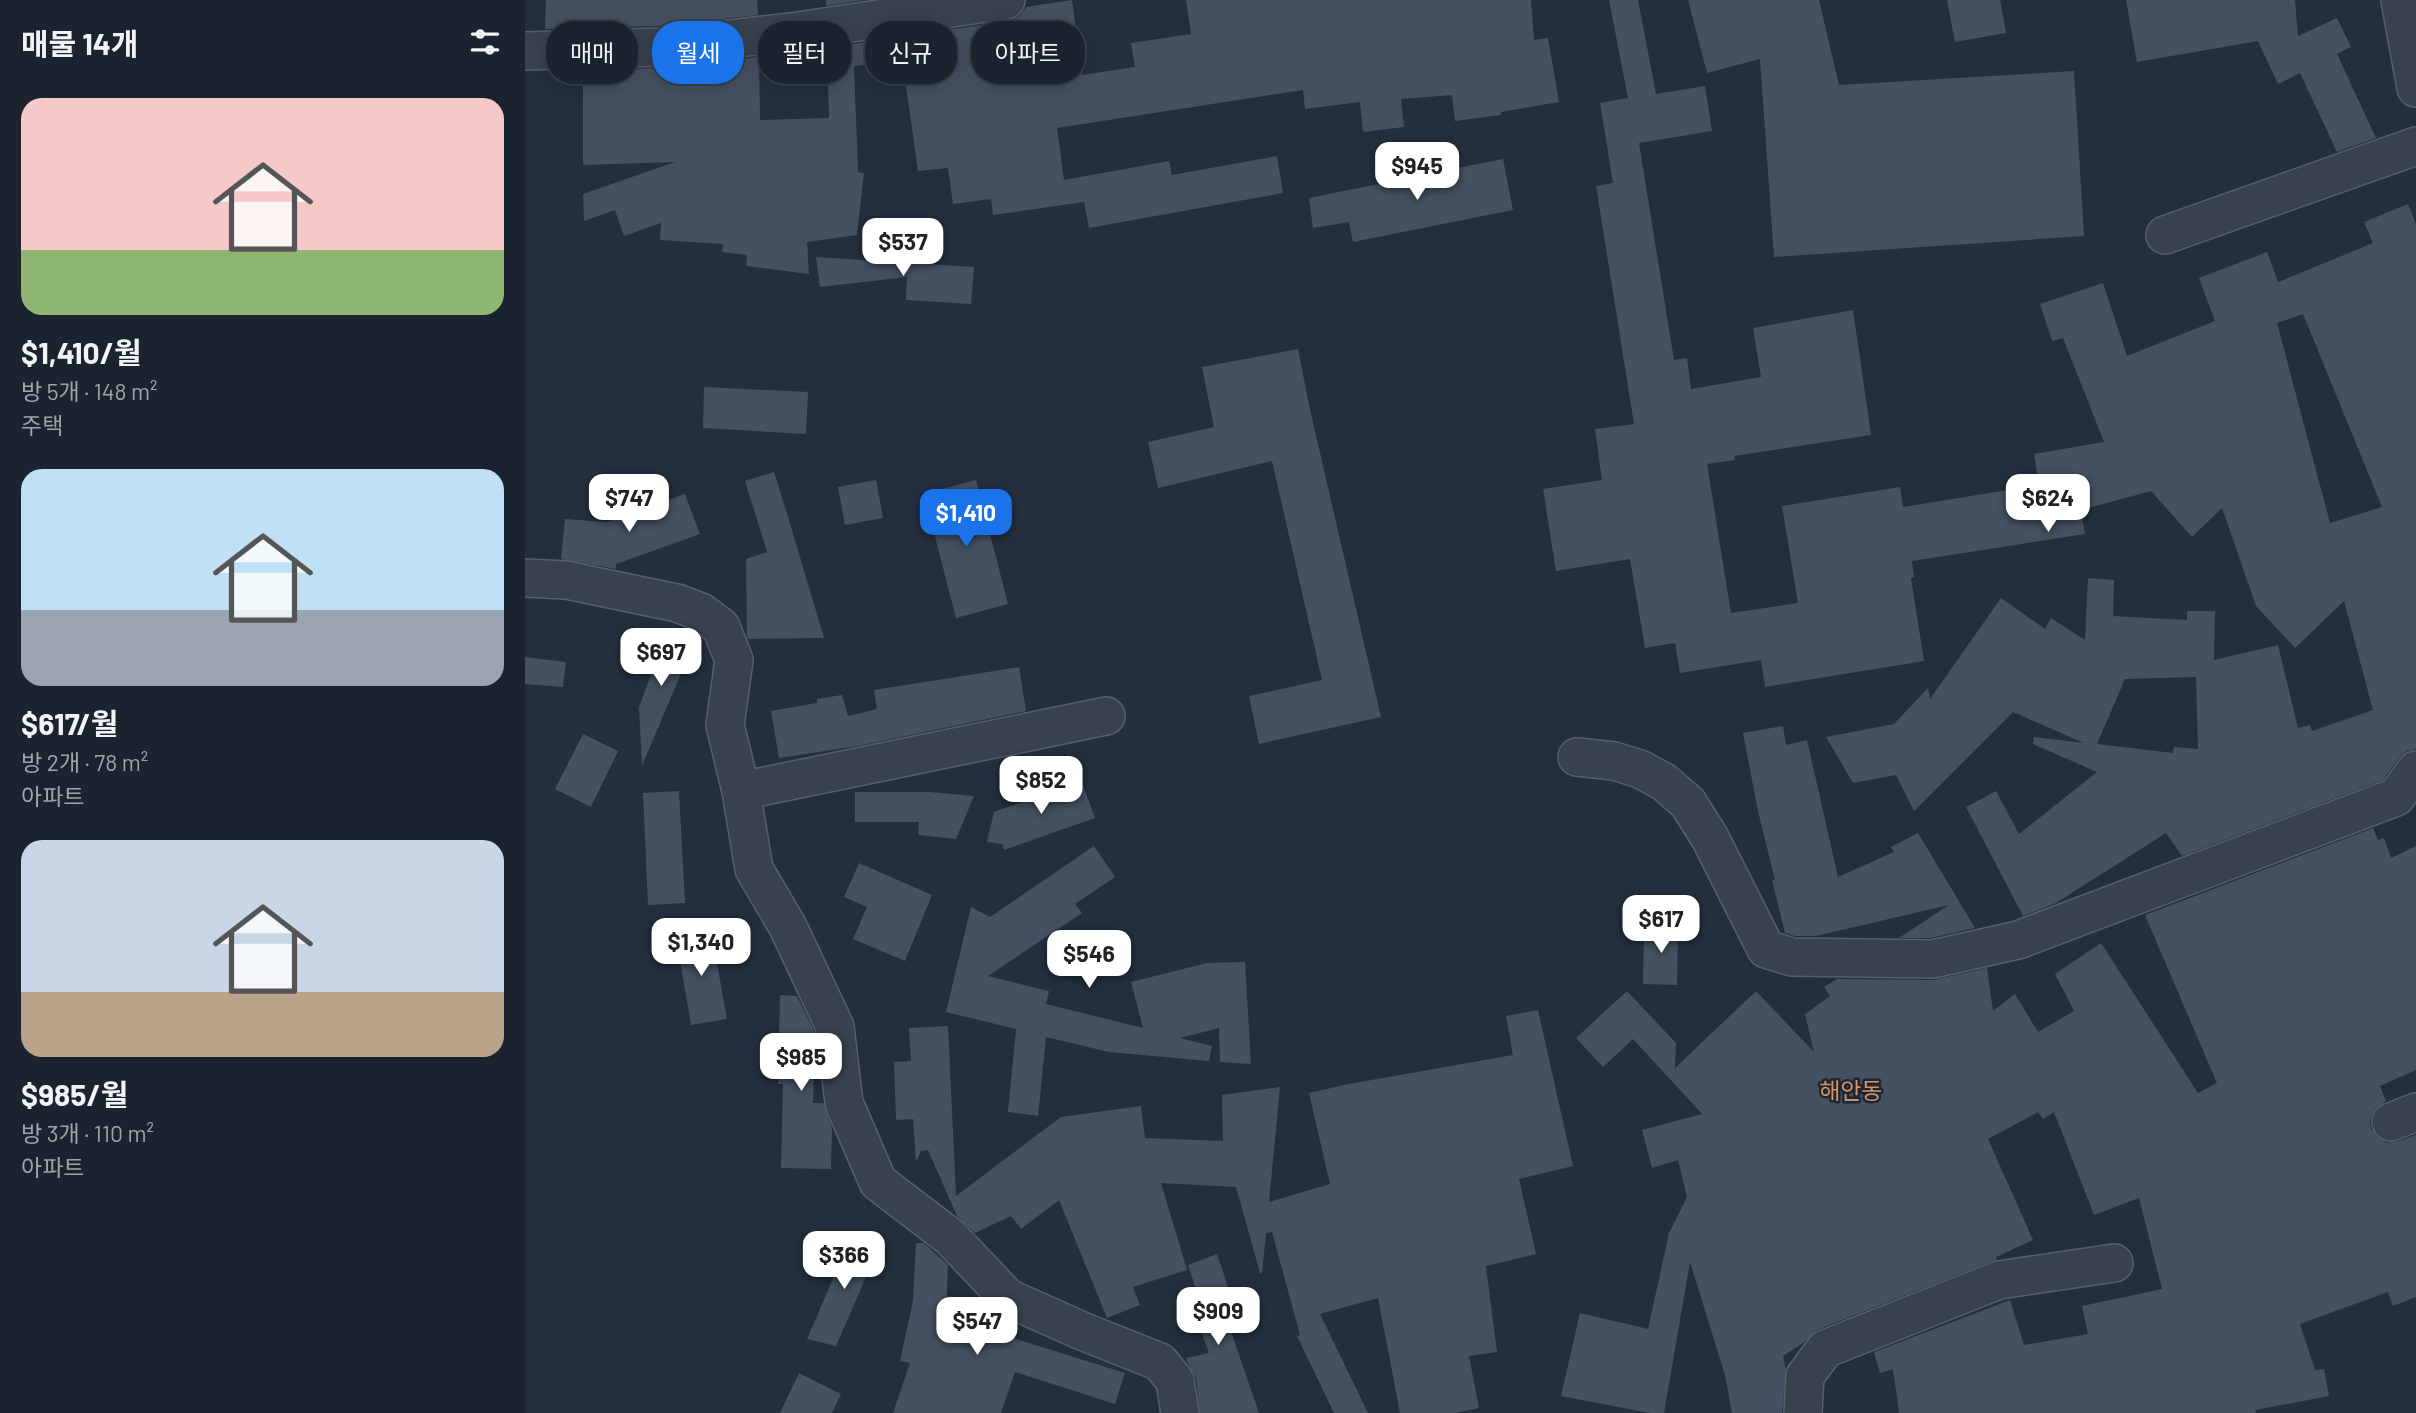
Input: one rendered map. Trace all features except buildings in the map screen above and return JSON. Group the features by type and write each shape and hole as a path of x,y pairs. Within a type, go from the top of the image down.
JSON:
{"street":[{"path":"525,51 662,47 798,31 1006,0"},
{"path":"2400,0 2416,88"},
{"path":"2165,235 2416,146"},
{"path":"525,578 566,580 677,603 701,612 721,627 734,660 725,725 741,790 754,869 788,927 835,1027 844,1102 878,1182 950,1237 1008,1298 1160,1362 1175,1381 1180,1413"},
{"path":"741,790 1106,716"},
{"path":"1577,757 1615,761 1640,769 1664,782 1688,803 1710,838 1766,949 1791,957 1920,959 1934,959 2018,940 2396,797 2416,770"},
{"path":"1803,1413 1805,1376 1825,1349 1999,1280 2114,1263"}],"district":[{"name":"해안동","path":"1851,1090"}]}
